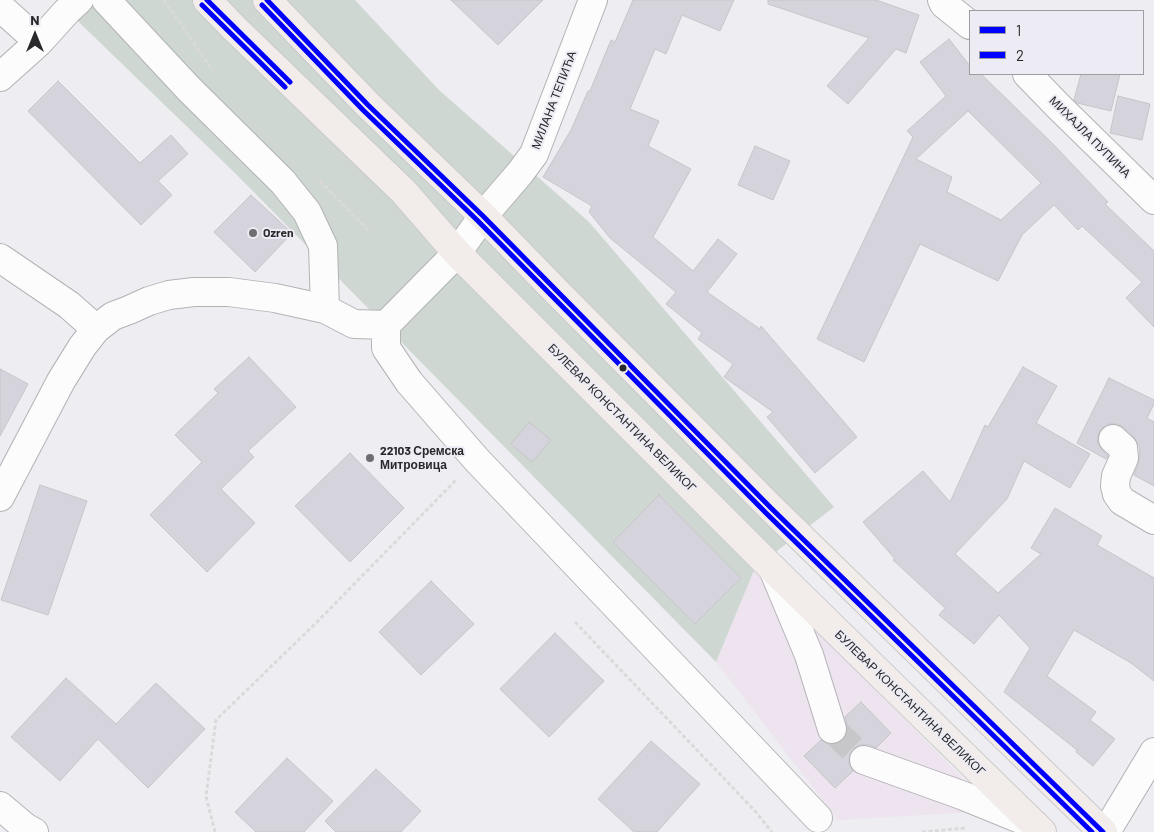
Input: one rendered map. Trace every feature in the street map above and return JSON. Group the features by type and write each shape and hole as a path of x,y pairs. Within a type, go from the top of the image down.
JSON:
{"main road":[{"name":"БУЛЕВАР КОНСТАНТИНА ВЕЛИКОГ","path":"207,0 404,192 458,253 773,569 1039,829"},
{"path":"267,0 375,112 483,216 771,508 1105,832"}],"street":[{"path":"0,77 39,42 79,0"},
{"path":"106,0 189,89 283,182 307,212 323,246 325,309"},
{"name":"МИЛАНА ТЕПИЋА","path":"386,325 458,253 483,216 534,154 593,0"},
{"path":"942,0 944,4 969,24"},
{"path":"0,6 39,42"},
{"name":"МИХАЈЛА ПУПИНА","path":"1028,75 1058,107 1154,200"},
{"path":"0,258 69,305 96,328"},
{"path":"0,497 61,381 96,328 113,316 169,295 194,292 229,292 275,298 325,309 354,324 386,325 386,348 409,382 476,459 818,818"},
{"path":"1113,439 1123,448 1124,458 1116,476 1115,486 1117,494 1122,501 1154,520"},
{"path":"773,569 809,655 832,729"},
{"path":"1105,832 1154,752"},
{"path":"864,760 964,796 1039,829"},
{"path":"0,806 34,832"}],"path":[{"path":"164,0 212,70 219,77"},
{"path":"315,176 370,232"},
{"path":"215,832 206,796 216,720 318,621 476,459"},
{"path":"575,622 756,812 772,832"},
{"path":"922,832 972,827"}],"shaded area":[{"path":"56,0 355,0 439,90 589,222 834,507 755,568 716,662 236,174"},
{"path":"755,568 1009,825 977,812 838,820 716,662"}],"building":[{"path":"451,0 543,0 498,45"},
{"path":"633,0 734,0 720,31 682,15 666,54 655,49 630,109 659,121 648,146 691,169 653,237 693,271 718,239 737,254 707,292 760,329 761,326 857,437 815,473 767,417 773,412 724,377 733,364 698,339 702,333 666,304 676,292 610,238 589,212 592,206 543,177 571,130 588,91 590,91 611,40 615,42"},
{"path":"768,0 876,0 919,15 906,53 896,49 848,104 827,86 869,38 768,4"},
{"path":"949,39 969,65 969,75 982,75 1054,145 1108,202 1105,204 1154,251 1154,327 1126,298 1142,282 1082,226 1078,230 1054,205 1022,235 998,281 920,244 864,362 817,339 913,137 907,131 946,96 920,62","holes":["968,111 1041,183 1001,220 947,192 952,177 916,159"]},
{"path":"1081,75 1120,75 1111,111 1077,103 1074,100"},
{"path":"58,81 140,163 171,135 188,154 158,181 172,195 141,225 28,111"},
{"path":"1118,96 1150,104 1142,140 1110,133"},
{"path":"755,146 790,161 773,200 738,185"},
{"path":"251,195 292,233 255,272 214,232"},
{"path":"249,357 296,407 248,451 254,457 221,489 255,523 207,572 150,515 202,462 175,435 218,393 214,389"},
{"path":"1023,367 1057,386 1036,423 1090,454 1070,488 1024,461 1007,499 955,554 998,593 1041,554 1031,548 1055,508 1102,536 1097,545 1154,578 1154,681 1131,663 1074,630 1047,676 1096,712 1090,720 1115,739 1093,766 1076,752 1077,750 1004,692 1030,648 999,615 974,644 939,615 945,608 893,560 895,559 863,522 923,471 950,502 985,425 988,427"},
{"path":"0,369 28,384 0,436"},
{"path":"1109,378 1154,400 1147,418 1154,422 1154,486 1134,475 1140,456 1139,446 1133,436 1123,427 1117,424 1109,424 1101,429 1098,435 1098,443 1108,456 1106,459 1077,443"},
{"path":"529,422 551,440 532,462 511,444"},
{"path":"350,453 404,508 350,562 295,506"},
{"path":"40,485 87,501 48,615 1,600"},
{"path":"659,495 741,578 695,624 613,542"},
{"path":"431,581 474,624 421,675 379,632"},
{"path":"555,633 604,681 549,737 500,689"},
{"path":"66,678 116,724 156,683 205,729 148,788 98,739 60,781 11,737"},
{"path":"861,702 891,733 876,748 862,745 854,748 850,754 849,762 853,771 835,788 804,756 821,740 829,744 837,744 843,740 847,732 845,717"},
{"path":"651,741 700,784 657,832 634,832 598,799"},
{"path":"287,758 333,801 304,832 256,832 235,812"},
{"path":"376,769 421,811 401,832 336,832 325,821"}],"tunnel":[{"path":"832,729 864,760"}],"transit line":[{"name":"1","path":"207,0 290,82"},
{"name":"1","path":"267,0 368,105 483,216 771,508 1103,832"},
{"name":"2","path":"202,5 285,87"},
{"name":"2","path":"262,5 363,110 478,221 766,513 1092,832"}],"place":[{"name":"Ozren","path":"253,233"},
{"name":"22103 Сремска Митровица","path":"370,458"}]}
